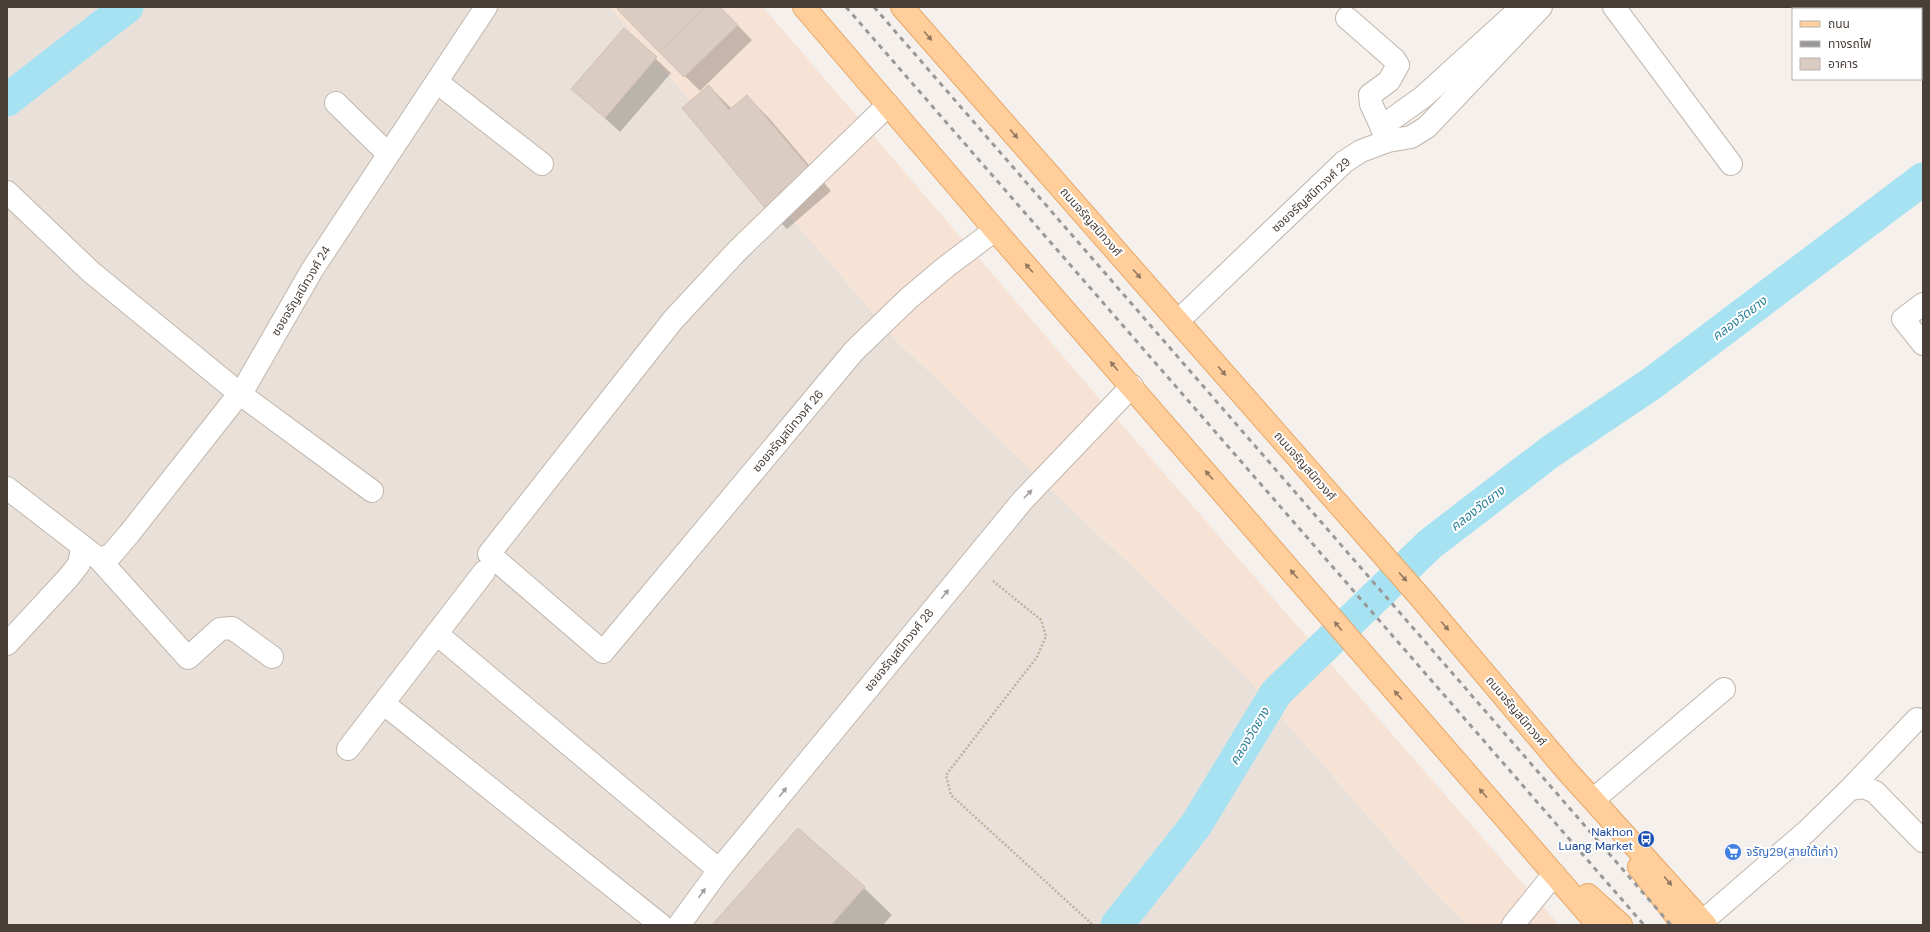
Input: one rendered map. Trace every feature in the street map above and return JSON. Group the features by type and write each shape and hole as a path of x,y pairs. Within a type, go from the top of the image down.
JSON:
{"main road":[{"path":"804,7 995,230 1132,386 1598,925"},
{"name":"ถนนจรัญสนิทวงศ์","path":"902,7 1420,597 1566,770 1594,799 1697,924"},
{"path":"1566,770 1697,924"},
{"path":"1509,822 1621,925"}],"street":[{"name":"ซอยจรัญสนิทวงศ์ 24","path":"91,553 111,555 246,385 312,270 388,154 438,82 486,7"},
{"path":"1347,18 1394,59 1398,65 1389,81 1370,95 1371,104 1385,134 1423,97 1522,7"},
{"name":"ซอยจรัญสนิทวงศ์ 29","path":"1178,321 1344,162 1385,134 1412,136 1427,127 1541,7"},
{"path":"1614,7 1731,164"},
{"path":"438,82 542,164"},
{"path":"336,103 388,154"},
{"name":"ซอยจรัญสนิทวงศ์ 26","path":"888,105 737,251 673,320 489,554 603,652 854,352 910,298 947,266 995,230"},
{"path":"7,192 91,272 239,393 372,491"},
{"path":"1923,304 1903,319 1923,344"},
{"name":"ซอยจรัญสนิทวงศ์ 28","path":"679,925 719,870 970,563 1023,500 1132,386"},
{"path":"7,488 91,553 188,658 220,629 232,628 272,657"},
{"path":"7,644 79,564 91,553"},
{"path":"348,749 484,572"},
{"path":"437,634 719,870"},
{"path":"1594,799 1724,689"},
{"path":"383,703 661,925"},
{"path":"1697,924 1807,831 1850,789 1917,719"},
{"path":"1850,789 1864,787 1875,792 1923,841"},
{"path":"1513,925 1554,874"}],"path":[{"path":"970,563 1041,620 1046,636 1037,657 946,776 951,796 1094,925"}],"shaded area":[{"path":"7,7 610,7 899,343 1246,676 1441,900 1467,925 7,925"},
{"path":"610,7 763,7 1135,440 1559,925 1467,925 1441,900 1246,676 899,343"}],"building":[{"path":"619,7 705,7 659,52 617,9"},
{"path":"705,7 720,7 738,25 684,77 659,52"},
{"path":"624,28 657,57 605,118 571,89"},
{"path":"709,85 729,110 747,95 810,169 765,208 682,108"},
{"path":"798,828 865,887 831,925 712,925"}],"waterway":[{"path":"7,100 127,7"},
{"name":"คลองวัดยาง","path":"1117,925 1196,825 1276,693 1430,544 1550,452 1651,384 1923,179"}],"railway":[{"path":"846,7 1644,925"},
{"path":"874,7 1671,925"}],"place":[{"name":"Nakhon Luang Market","path":"1646,839"},
{"name":"จรัญ29(สายใต้เก่า)","path":"1733,852"}]}
